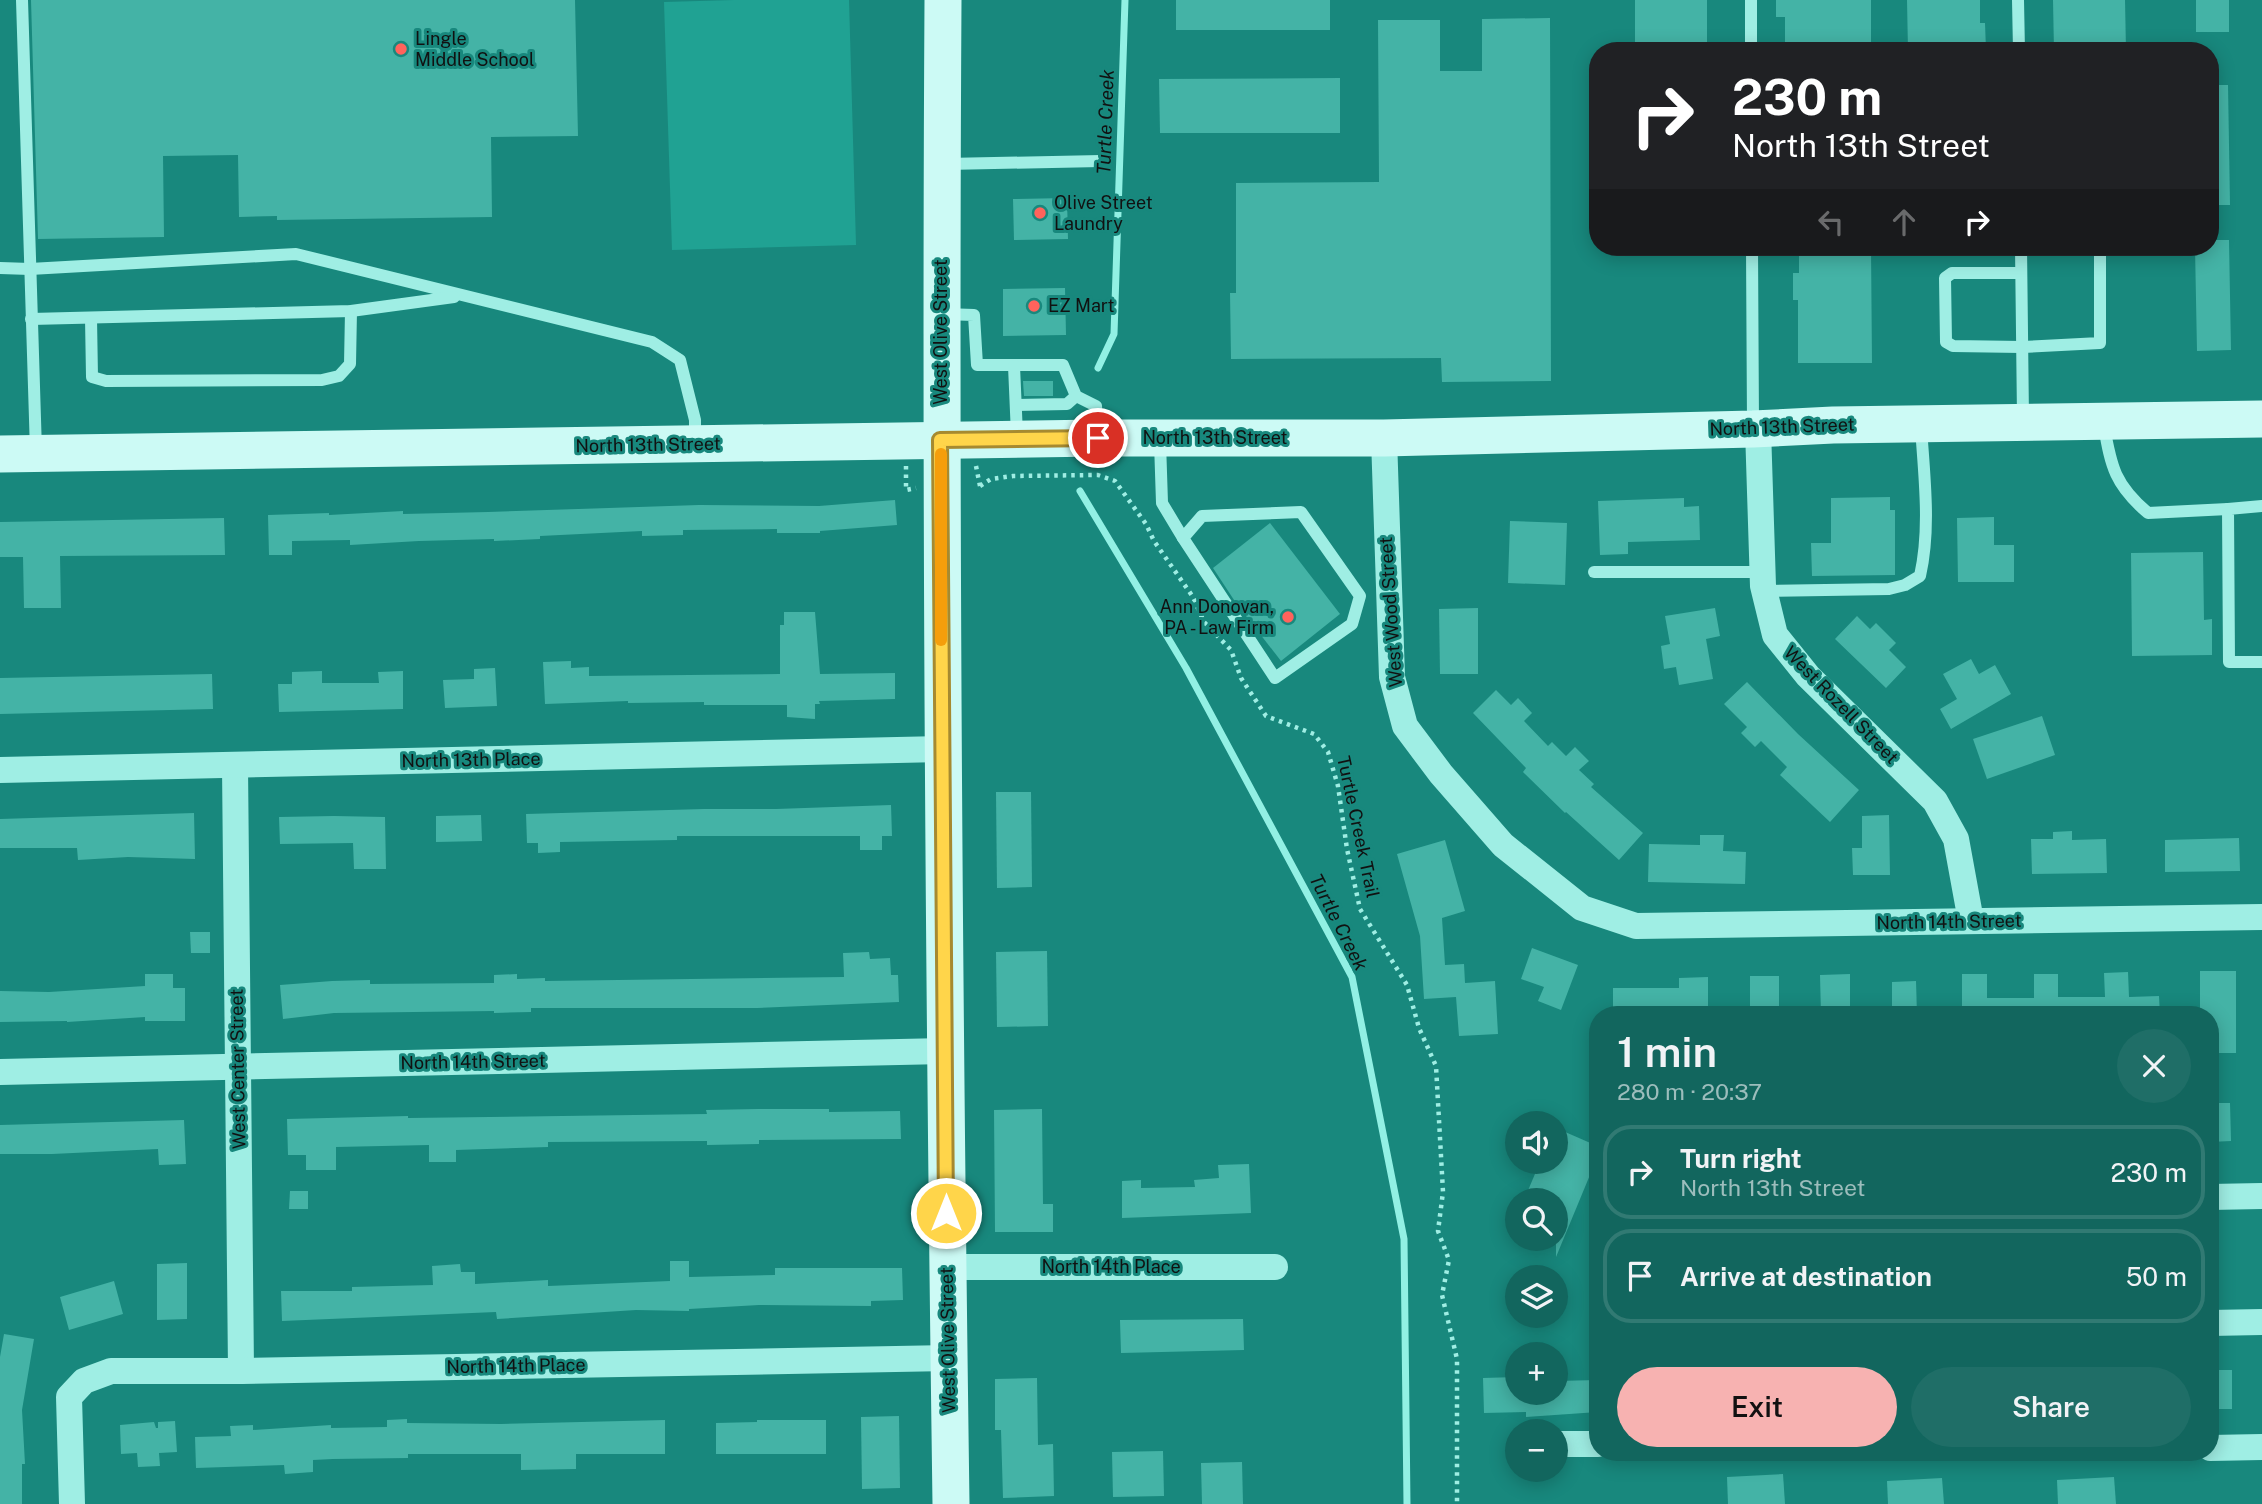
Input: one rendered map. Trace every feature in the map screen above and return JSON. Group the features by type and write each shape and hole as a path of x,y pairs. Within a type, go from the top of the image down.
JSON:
{"main road":[{"name":"West Olive Street","path":"943,0 940,440 951,1504"},
{"name":"North 13th Street","path":"0,454 940,440 1017,422 1098,438 1384,438 1833,425 2262,419"}],"street":[{"name":"West Rozell Street","path":"1756,429 1763,581 1775,635 1808,676 1935,801 1956,839 1970,921"},
{"name":"West Wood Street","path":"1384,438 1374,596 1405,726 1441,774 1503,845 1582,908 1636,926"},
{"name":"North 13th Place","path":"0,770 942,749"},
{"name":"West Center Street","path":"235,766 241,1371"},
{"name":"North 14th Street","path":"1636,926 2262,917"},
{"name":"North 14th Street","path":"0,1072 945,1051"},
{"path":"2219,1197 2262,1196"},
{"name":"North 14th Place","path":"947,1267 1275,1267"},
{"path":"2219,1322 2262,1322"},
{"name":"North 14th Place","path":"72,1504 69,1397 84,1381 111,1371 948,1358"},
{"path":"1568,1444 1589,1444"},
{"path":"2219,1448 2262,1447"}],"lane":[{"path":"22,0 36,454"},
{"path":"1751,0 1751,42"},
{"path":"2018,0 2019,42"},
{"path":"942,164 1101,161"},
{"path":"0,268 30,269 296,254 652,342 680,360 695,420 695,444"},
{"path":"1752,256 1756,429"},
{"path":"2021,256 2023,422"},
{"path":"2021,273 1952,273 1945,278 1945,342 1953,346 2022,347 2100,343 2100,256"},
{"path":"32,319 351,311 461,296"},
{"path":"91,318 92,377 106,382 322,380 339,376 350,364 351,311"},
{"path":"941,314 974,315 977,365 1063,365 1076,396 1096,406 1098,438"},
{"path":"1014,366 1017,422 1067,404 1076,396"},
{"path":"2103,421 2111,466 2130,498 2148,513 2262,506"},
{"path":"1594,572 1889,589 1905,585 1920,576 1924,559 1925,496 1921,424"},
{"path":"1160,438 1162,503 1183,538 1275,678 1352,624 1374,596 1301,512 1202,516 1183,538"},
{"path":"2228,509 2229,662 2262,662"}],"path":[{"name":"Turtle Creek Trail","path":"973,485 1013,476 1098,475 1115,481 1193,597 1204,622 1231,650 1241,678 1266,716 1314,734 1328,751 1338,786 1347,849 1360,909 1407,985 1419,1028 1436,1066 1443,1192 1438,1231 1449,1260 1442,1294 1457,1359 1457,1504"},
{"path":"906,484 906,490 912,489"}],"green space":[{"path":"849,0 856,245 672,250 664,2"}],"building":[{"path":"31,0 575,0 578,136 491,137 492,217 277,220 277,216 239,217 238,155 163,156 164,237 38,239"},
{"path":"1176,0 1330,0 1330,30 1176,30"},
{"path":"1635,0 1707,0 1707,42 1635,42"},
{"path":"1776,0 1871,0 1871,42 1785,42 1785,17 1776,17"},
{"path":"1907,0 1980,0 1980,23 1985,23 1986,42 1908,42"},
{"path":"2053,0 2125,0 2126,42 2054,42"},
{"path":"2196,0 2229,0 2229,32 2196,32"},
{"path":"1550,18 1551,381 1442,382 1441,358 1231,359 1230,293 1236,293 1236,183 1379,182 1378,20 1440,20 1440,71 1482,71 1482,19"},
{"path":"1340,78 1340,133 1160,133 1159,79"},
{"path":"2219,85 2228,85 2230,205 2219,205"},
{"path":"1067,198 1068,239 1014,240 1013,199"},
{"path":"2219,240 2229,240 2231,350 2197,351 2195,256 2219,256"},
{"path":"1799,256 1871,256 1872,363 1798,363 1798,300 1793,300 1793,273 1799,273"},
{"path":"1065,288 1066,335 1003,336 1003,289"},
{"path":"1023,381 1053,381 1053,396 1024,396"},
{"path":"1890,497 1890,510 1895,510 1895,575 1812,576 1811,543 1831,543 1831,498"},
{"path":"1684,498 1684,507 1699,506 1700,540 1628,542 1628,554 1600,555 1598,501"},
{"path":"895,500 897,525 820,533 777,533 777,529 683,530 683,535 642,536 642,531 494,541 350,545 350,540 292,541 292,555 269,555 268,515 403,511 403,514 699,505 819,506"},
{"path":"1994,517 1994,545 2014,545 2014,582 1958,582 1957,518"},
{"path":"224,518 225,555 60,556 61,608 24,608 23,557 0,557 0,522"},
{"path":"1510,521 1567,523 1565,585 1508,583"},
{"path":"1270,523 1340,614 1281,661 1213,568"},
{"path":"2203,552 2204,620 2212,619 2212,655 2132,656 2131,553"},
{"path":"1478,608 1478,674 1440,674 1439,609"},
{"path":"1715,608 1720,636 1706,639 1713,679 1679,685 1676,667 1664,669 1661,646 1670,644 1665,616"},
{"path":"784,612 815,612 820,674 895,673 895,699 819,701 820,704 815,704 815,719 787,717 787,705 628,701 545,704 543,662 571,661 571,668 589,667 589,676 780,674 780,625 784,625"},
{"path":"1857,616 1870,629 1876,623 1896,643 1889,650 1906,667 1886,688 1835,639"},
{"path":"1971,659 1979,674 1995,665 2011,694 1951,729 1940,709 1957,699 1943,674"},
{"path":"495,668 497,706 445,708 443,680 474,679 474,669"},
{"path":"322,671 322,683 379,683 378,672 403,671 403,709 279,712 278,684 292,684 292,672"},
{"path":"212,674 213,709 0,714 0,678"},
{"path":"1747,682 1859,790 1830,822 1780,775 1787,767 1761,741 1755,747 1741,733 1747,727 1724,704"},
{"path":"1496,690 1511,705 1518,698 1532,713 1524,721 1548,746 1552,742 1566,756 1575,747 1589,761 1579,770 1594,784 1591,787 1643,833 1619,860 1523,772 1526,768 1473,713"},
{"path":"2042,716 2055,755 1987,779 1973,739"},
{"path":"996,792 1031,792 1032,887 997,888"},
{"path":"891,805 892,836 882,836 882,850 860,850 860,836 677,836 677,840 560,842 560,852 538,853 538,843 527,843 526,814"},
{"path":"194,813 195,859 128,857 78,860 77,848 0,848 0,819"},
{"path":"481,815 482,841 436,842 436,816"},
{"path":"1889,815 1890,875 1853,875 1852,848 1862,848 1862,816"},
{"path":"279,817 385,817 386,869 354,869 353,843 280,844"},
{"path":"2072,831 2072,840 2106,839 2107,873 2032,874 2031,839 2053,839 2053,832"},
{"path":"1700,835 1724,835 1723,851 1746,852 1745,884 1648,882 1649,844 1700,845"},
{"path":"2239,838 2240,871 2165,872 2165,840"},
{"path":"1445,840 1465,911 1442,918 1445,965 1464,964 1465,983 1495,981 1498,1034 1459,1036 1456,997 1424,999 1420,936 1397,854"},
{"path":"190,932 210,932 210,953 191,953"},
{"path":"1532,948 1578,965 1561,1010 1538,1001 1544,987 1521,979"},
{"path":"1047,951 1048,1026 997,1027 996,952"},
{"path":"869,952 870,959 890,958 891,975 898,975 899,1002 757,1008 531,1008 531,1012 494,1013 334,1013 283,1019 280,985 370,980 370,984 494,983 494,975 517,974 517,979 545,978 545,981 844,977 843,953"},
{"path":"2200,971 2236,971 2236,1053 2219,1053 2219,1006 2200,1006"},
{"path":"2128,972 2129,997 2159,996 2160,1006 1962,1006 1962,974 1987,974 1987,998 2034,998 2034,974 2058,974 2058,997 2105,997 2104,973"},
{"path":"145,974 173,974 173,988 185,988 185,1021 145,1021 145,1017 67,1022 0,1022 0,991 49,992 145,986"},
{"path":"1850,974 1850,1006 1821,1006 1820,975"},
{"path":"1750,976 1779,976 1779,1006 1750,1006"},
{"path":"1708,977 1708,1006 1613,1006 1613,988 1679,988 1679,978"},
{"path":"1916,981 1917,1006 1892,1006 1892,982"},
{"path":"2219,1103 2230,1103 2231,1141 2219,1142"},
{"path":"1042,1109 1043,1204 1053,1204 1053,1232 995,1232 994,1110"},
{"path":"706,1110 900,1111 901,1139 759,1140 759,1144 707,1145 707,1141 548,1142 548,1147 456,1150 456,1162 429,1162 429,1145 336,1147 336,1170 306,1170 306,1155 288,1155 287,1119 707,1114"},
{"path":"184,1120 186,1164 159,1165 158,1149 0,1154 0,1125"},
{"path":"1568,1133 1589,1142 1589,1177 1568,1228 1568,1188 1529,1188 1535,1174 1568,1174"},
{"path":"1249,1164 1251,1213 1122,1218 1122,1181 1141,1180 1141,1188 1195,1187 1194,1180 1219,1178 1218,1165"},
{"path":"290,1191 308,1191 308,1209 289,1209"},
{"path":"670,1261 689,1261 689,1277 775,1275 775,1268 902,1268 903,1300 871,1301 871,1306 759,1305 689,1311 636,1310 497,1319 496,1312 282,1321 281,1291 352,1291 352,1287 433,1285 432,1266 460,1264 461,1272 475,1272 475,1284 548,1280 548,1286 670,1281"},
{"path":"187,1263 187,1319 157,1320 157,1264"},
{"path":"114,1281 123,1314 69,1330 60,1297"},
{"path":"1243,1319 1244,1350 1121,1353 1120,1320"},
{"path":"4,1334 34,1339 22,1410 25,1464 22,1464 22,1504 0,1504 0,1357"},
{"path":"2219,1370 2232,1370 2232,1409 2219,1409"},
{"path":"1505,1377 1505,1405 1568,1405 1568,1381 1589,1380 1589,1413 1526,1417 1526,1412 1484,1413 1483,1378"},
{"path":"1037,1378 1038,1445 1053,1444 1054,1496 1003,1498 1001,1430 995,1430 995,1379"},
{"path":"899,1416 900,1488 862,1489 861,1417"},
{"path":"407,1419 407,1423 501,1424 665,1420 665,1454 576,1454 576,1469 521,1470 521,1454 408,1454 408,1458 313,1460 313,1472 285,1474 284,1465 196,1468 195,1437 231,1436 230,1426 253,1425 253,1430 331,1425 331,1428 387,1427 387,1420"},
{"path":"826,1420 826,1454 716,1454 716,1423"},
{"path":"175,1421 177,1452 159,1453 160,1466 138,1467 137,1453 121,1454 120,1425 154,1422 158,1428 158,1422"},
{"path":"1163,1451 1164,1496 1113,1497 1112,1452"},
{"path":"1242,1462 1243,1504 1202,1504 1201,1463"},
{"path":"1783,1474 1785,1504 1728,1504 1727,1477"},
{"path":"2114,1477 2116,1504 2058,1504 2057,1480"},
{"path":"1942,1478 1944,1504 1888,1504 1887,1481"}],"waterway":[{"name":"Turtle Creek","path":"1098,368 1114,334 1125,0"},
{"name":"Turtle Creek","path":"1080,491 1186,668 1352,977 1404,1239 1407,1504"}],"slow traffic":[{"path":"941,454 941,640"}],"place":[{"name":"Lingle Middle School","path":"401,49"},
{"name":"Olive Street Laundry","path":"1040,213"},
{"name":"EZ Mart","path":"1034,306"},
{"name":"Ann Donovan, PA - Law Firm","path":"1288,617"}],"route":[{"path":"946,1213 940,440 1098,438"}]}
